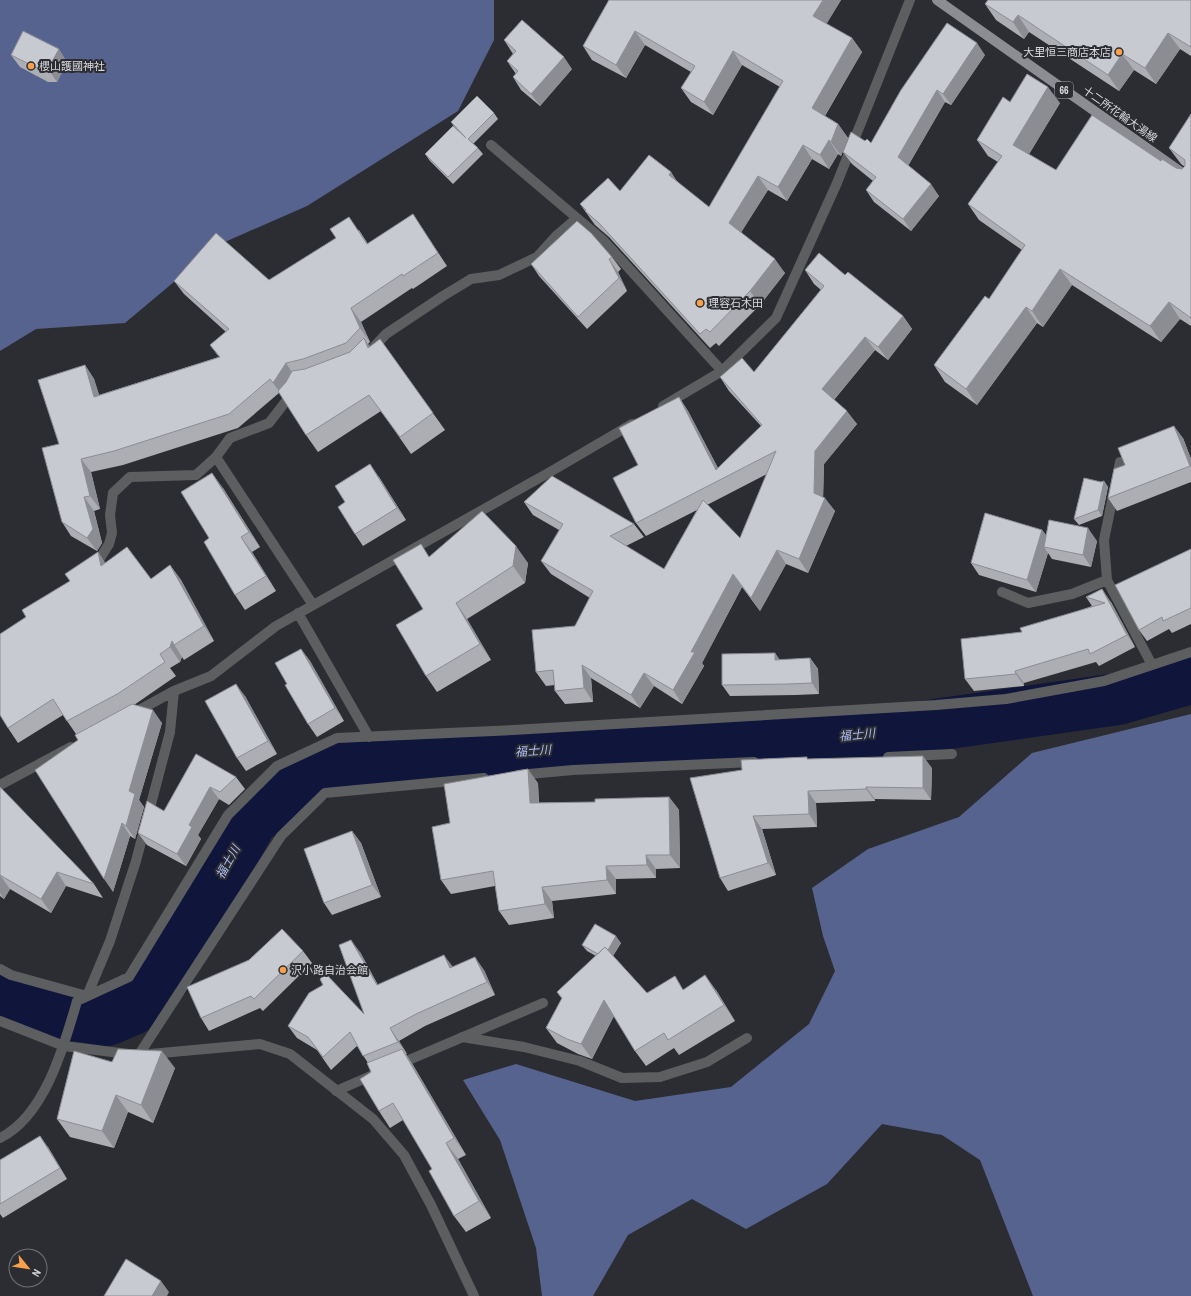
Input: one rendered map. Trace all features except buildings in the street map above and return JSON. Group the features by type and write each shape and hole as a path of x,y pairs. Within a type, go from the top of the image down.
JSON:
{"main road":[{"name":"十二所花輪大湯線","path":"937,0 1191,179"}],"street":[{"path":"657,409 722,371 776,318 837,183 910,0"},
{"path":"491,145 604,241 722,371"},
{"path":"364,357 386,334 471,279 499,275 537,257 556,236 577,218"},
{"path":"92,571 111,539 112,533 110,515 113,493 130,477 196,475 216,457 230,438 269,423 292,395 299,382"},
{"path":"126,717 174,691 211,676 276,626 638,421"},
{"path":"216,457 313,605"},
{"path":"1120,462 1104,540 1107,580 1152,665"},
{"path":"1002,592 1028,604 1072,594 1107,580"},
{"path":"298,613 369,737"},
{"path":"0,1138 6,1135 24,1119 42,1096 64,1046 77,1001 129,977 228,815 277,766 337,738 513,730 936,705 1006,699 1104,680 1191,652"},
{"path":"87,996 110,941 136,861 170,732 174,691"},
{"path":"0,785 77,744"},
{"path":"881,757 952,754"},
{"path":"510,775 572,770 762,762"},
{"path":"138,1056 281,836 325,793 495,777"},
{"path":"0,969 11,975 87,996"},
{"path":"336,1091 542,1002"},
{"path":"0,1021 64,1046 138,1056 260,1044 290,1054 373,1119 404,1155 431,1206 474,1296"},
{"path":"462,1037 524,1047 580,1061 622,1078 660,1077 707,1062 747,1038"}],"shaded area":[{"path":"0,0 494,0 494,40 458,111 307,206 218,245 125,323 36,329 0,351"},
{"path":"1191,714 1191,1296 1033,1296 980,1160 942,1135 882,1124 827,1184 746,1229 692,1199 628,1235 593,1296 542,1296 536,1248 500,1140 463,1080 516,1064 635,1101 731,1087 809,1024 835,971 823,936 812,888 868,849 959,817 1032,753"}],"waterway":[{"name":"福士川","path":"0,995 28,1008 107,1020 135,1008 167,975 251,821 299,784 348,759 430,758 624,745 748,741 768,743 864,735 1118,699 1191,678"}],"place":[{"name":"大里恒三商店本店","path":"1119,52"},
{"name":"櫻山護國神社","path":"31,66"},
{"name":"理容石木田","path":"700,303"},
{"name":"沢小路自治会館","path":"283,970"}]}
